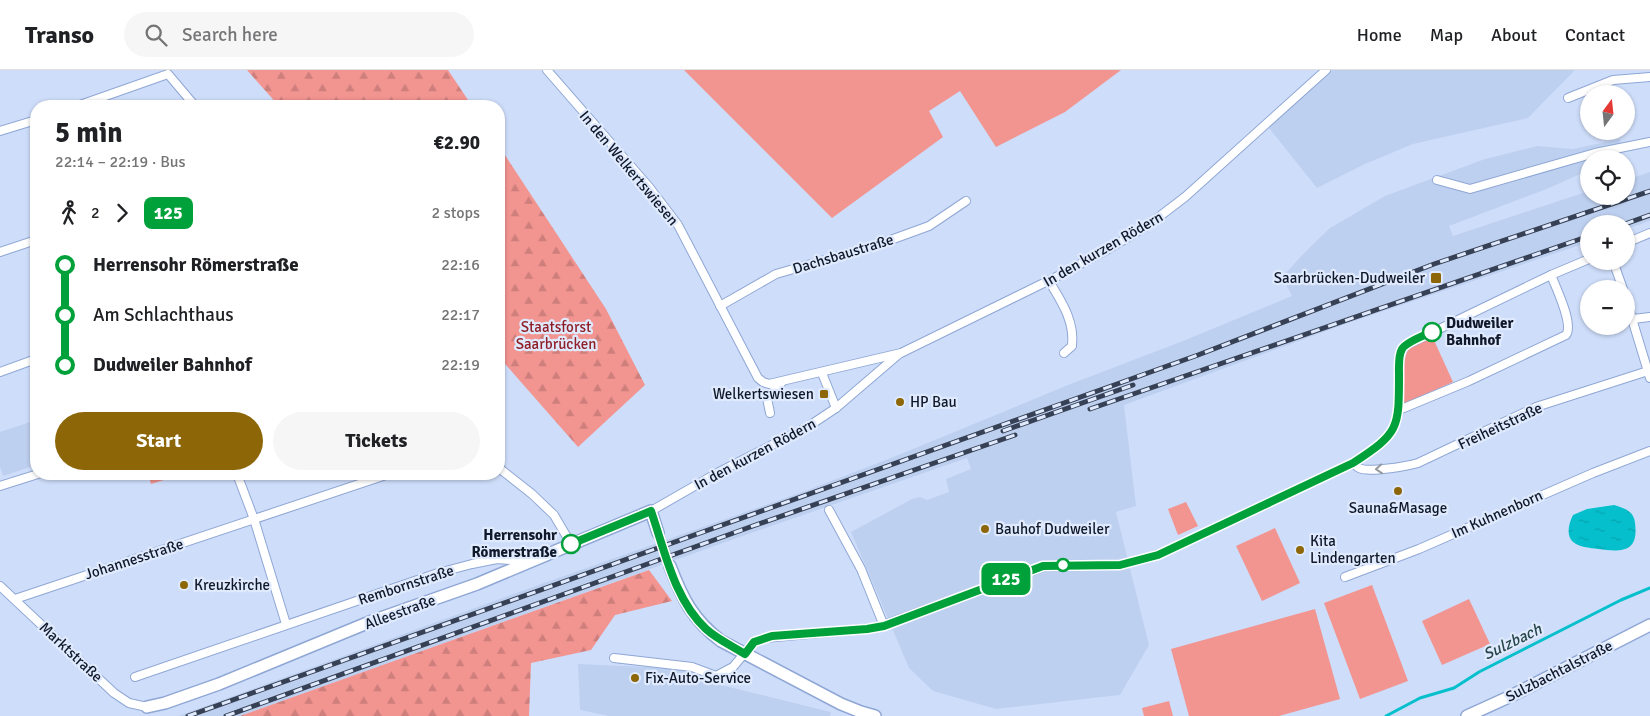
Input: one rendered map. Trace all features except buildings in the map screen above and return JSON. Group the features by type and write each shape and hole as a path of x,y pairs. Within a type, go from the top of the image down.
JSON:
{"street":[{"name":"In den Welkertswiesen","path":"547,70 653,191 678,225 758,378"},
{"name":"In den kurzen Rödern","path":"758,378 769,384 782,382 901,353 1049,281 1130,236 1174,206 1326,70"},
{"path":"94,100 168,74 190,100"},
{"path":"1568,98 1613,80 1650,77"},
{"path":"0,132 30,122"},
{"path":"1437,180 1470,189 1595,153 1650,142"},
{"name":"Dachsbaustraße","path":"720,306 776,274 874,246 929,226 966,201"},
{"path":"1635,239 1650,233"},
{"path":"0,252 30,242"},
{"path":"614,658 692,666 716,676 732,667 754,642 772,636 884,626 1043,566 1120,565 1158,555 1353,463 1376,448 1388,437 1396,423 1399,410 1399,360 1402,349 1406,345 1580,263"},
{"path":"1399,410 1469,381 1566,335 1568,332 1568,321 1551,275"},
{"path":"1049,281 1066,311 1070,324 1072,346 1064,353"},
{"path":"1635,319 1650,317"},
{"path":"1635,326 1649,374"},
{"name":"In den kurzen Rödern","path":"651,511 719,472 793,435 836,408 901,353"},
{"path":"0,372 30,361"},
{"path":"822,373 836,408"},
{"name":"Freiheitstraße","path":"1353,463 1358,468 1366,470 1418,464 1536,408 1649,374"},
{"path":"770,413 767,398 782,382"},
{"name":"Im Kuhnenborn","path":"1345,578 1419,549 1593,472 1650,451"},
{"path":"505,473 532,494 554,515 571,544"},
{"path":"0,486 30,477"},
{"path":"239,480 254,519 286,624"},
{"name":"Johannesstraße","path":"14,599 371,480"},
{"path":"829,510 861,569 884,626"},
{"path":"651,511 658,533"},
{"name":"Alleestraße","path":"147,707 165,703 219,684 372,621 477,584 651,511"},
{"name":"Rembornstraße","path":"135,676 438,573 497,559 528,562"},
{"path":"670,566 683,599 700,623 722,641 841,704 875,716"},
{"name":"Marktstraße","path":"0,586 114,693 129,703 147,707"},
{"name":"Sulzbachtalstraße","path":"1467,716 1650,625"}],"shaded area":[{"path":"1323,70 1575,70 1528,118 1413,144 1365,164 1317,188 1265,123"},
{"path":"1620,140 1621,150 1580,150 1580,174 1549,188 1449,226 1453,236 1580,194 1580,205 1635,205 1635,177 1650,172 1650,221 1635,226 1635,215 1580,215 1580,245 1348,323 1124,405 1136,506 1116,512 1149,645 1120,695 996,709 933,691 909,668 851,532 912,499 920,497 927,500 949,492 946,479 971,469 967,458 734,539 240,716 178,716 544,583 808,490 1068,385 1183,341 1292,296 1282,277 1330,228 1385,196 1485,159 1537,146 1573,149"},
{"path":"30,422 30,467 3,476 0,467 0,432"},
{"path":"578,664 692,669 721,685 831,712 830,716 609,716 580,710"}],"green space":[{"path":"247,70 448,70 468,100 274,100"},
{"path":"684,70 1121,70 1065,112 996,147 960,91 929,111 943,137 832,218"},
{"name":"Staatsforst Saarbrücken","path":"505,155 606,309 645,385 578,447 505,364"},
{"path":"1433,338 1453,382 1404,404 1403,374 1405,357 1411,347"},
{"path":"150,480 164,480 151,484"},
{"path":"1186,502 1198,526 1178,535 1168,509"},
{"path":"1275,528 1300,583 1262,601 1236,546"},
{"path":"649,570 672,601 615,615 591,650 531,663 529,716 240,716"},
{"path":"1372,585 1408,681 1360,699 1324,603"},
{"path":"1469,599 1490,644 1442,665 1422,621"},
{"path":"1315,609 1340,699 1279,716 1189,716 1171,649"},
{"path":"1169,701 1173,716 1144,716 1142,708"}],"water":[{"path":"1614,505 1628,511 1633,516 1636,533 1631,545 1621,550 1606,550 1584,547 1572,541 1569,535 1569,528 1573,515 1587,509"}],"waterway":[{"name":"Sulzbach","path":"1386,716 1420,698 1454,688 1479,672 1621,600 1650,588"}],"tunnel":[{"path":"658,533 670,566"}],"railway":[{"path":"188,716 1198,355 1434,264 1650,191"},
{"path":"1635,220 1650,215"},
{"path":"1090,409 1580,239"},
{"path":"1003,431 1133,385"},
{"path":"226,716 750,527 1015,435"}],"bus line":[{"name":"125","path":"571,544 651,511 679,592 687,605 707,630 745,654 754,642 772,636 884,626 1043,566 1120,565 1158,555 1353,463 1376,448 1388,437 1396,423 1399,410 1399,360 1402,349 1406,345 1432,332"}],"place":[{"name":"Saarbrücken-Dudweiler","path":"1436,278"},
{"name":"Dudweiler Bahnhof","path":"1432,332"},
{"name":"Welkertswiesen","path":"824,394"},
{"name":"HP Bau","path":"900,402"},
{"name":"Sauna&Masage","path":"1398,491"},
{"name":"Bauhof Dudweiler","path":"985,529"},
{"name":"Herrensohr Römerstraße","path":"571,544"},
{"name":"Kita Lindengarten","path":"1300,550"},
{"name":"Kreuzkirche","path":"184,585"},
{"name":"Fix-Auto-Service","path":"635,678"}]}
